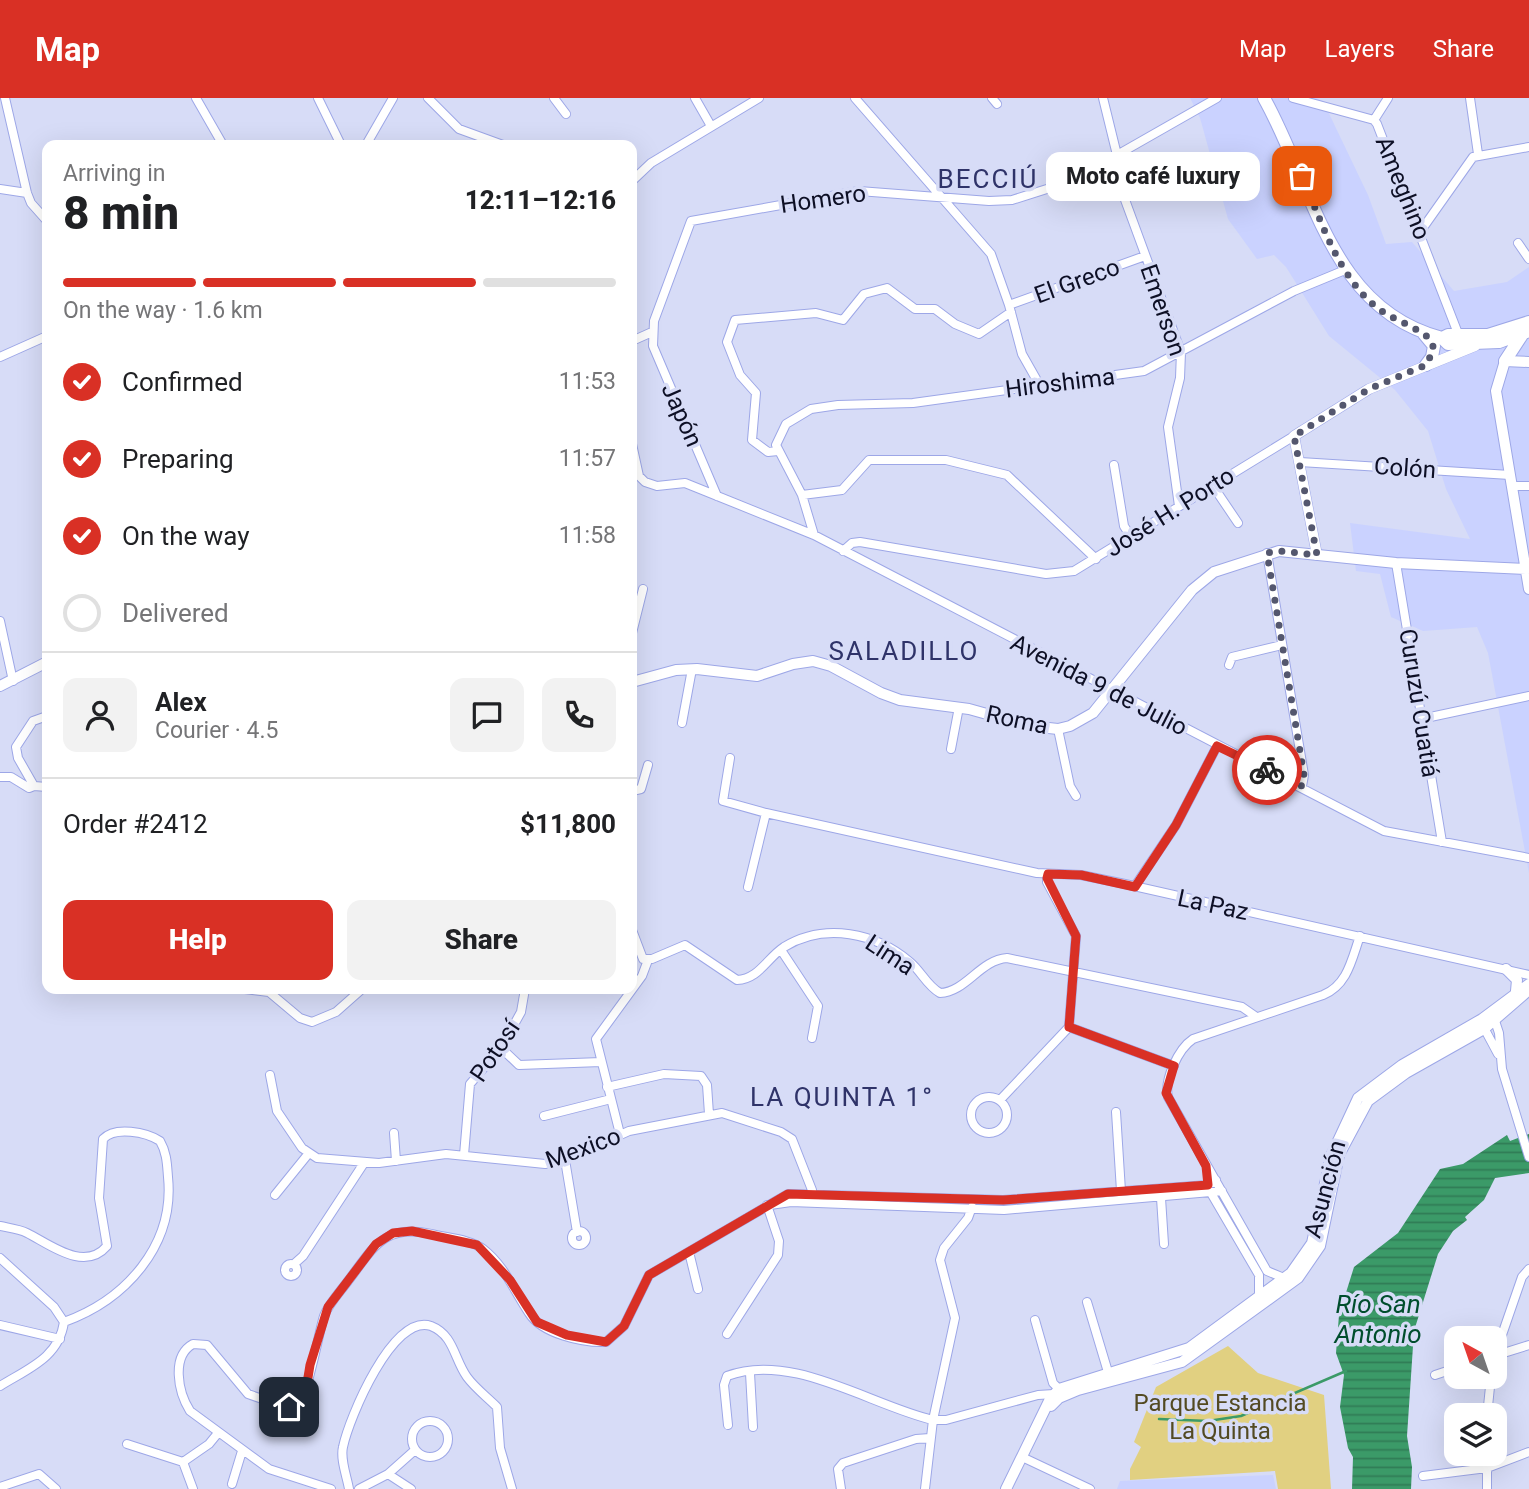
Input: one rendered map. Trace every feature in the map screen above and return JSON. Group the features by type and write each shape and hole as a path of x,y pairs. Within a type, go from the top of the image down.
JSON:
{"main road":[{"path":"1264,98 1345,270 1373,304 1396,320 1439,337 1448,344 1503,346 1505,361"},
{"path":"1439,337 1489,335 1527,329"},
{"path":"1484,344 1527,329"},
{"path":"1527,329 1505,361 1496,391 1529,589"},
{"path":"1421,331 1434,346 1431,363"},
{"path":"1505,361 1529,362"},
{"name":"Roma","path":"637,681 692,669 718,669 757,676 793,664 813,661 831,666 889,697 959,707 1030,726 1058,729 1082,721 1111,692 1203,579 1223,568 1279,551 1392,566 1409,564 1525,569"},
{"path":"0,686 42,665"},
{"path":"1506,969 1517,980 1516,991"},
{"name":"Asunción","path":"1056,1391 1108,1372 1184,1350 1225,1328 1259,1296 1284,1278 1299,1264 1312,1243 1331,1156 1358,1098 1402,1065 1487,1020 1516,991 1529,984"},
{"name":"Asunción","path":"1039,1422 1059,1398 1182,1362 1225,1328 1298,1279 1316,1255 1323,1238 1339,1155 1368,1101 1529,990"},
{"path":"1006,1489 1056,1391"}],"street":[{"path":"5,98 27,193 31,203 42,215"},
{"path":"196,98 220,140"},
{"path":"318,98 339,140"},
{"path":"369,140 393,98"},
{"path":"428,98 459,128 490,140"},
{"path":"554,98 566,114"},
{"path":"695,98 711,126"},
{"path":"637,176 651,163 747,101 759,98"},
{"path":"855,98 991,254 1010,308 1022,354 1039,384"},
{"name":"Emerson","path":"1103,98 1113,157 1144,256 1181,352 1180,378 1168,427 1180,506"},
{"name":"Homero","path":"652,332 691,221 859,191 989,201 1012,200 1050,188 1113,157 1217,98"},
{"name":"Ameghino","path":"1293,98 1374,120 1459,336"},
{"path":"1374,120 1388,98"},
{"path":"1470,98 1478,154"},
{"path":"1420,232 1469,160 1478,154 1529,147"},
{"path":"0,189 27,193"},
{"path":"1518,243 1529,259"},
{"name":"El Greco","path":"778,452 768,452 752,440 756,393 740,374 727,342 735,320 816,313 843,320 864,294 887,288 915,309 935,309 955,324 979,334 1010,308 1144,256"},
{"name":"Hiroshima","path":"778,452 777,439 786,424 811,409 848,404 914,403 1134,373 1181,352 1294,291 1345,270"},
{"path":"637,339 652,332"},
{"name":"Japón","path":"652,332 656,355 717,496"},
{"path":"1431,363 1443,343 1439,337"},
{"path":"0,357 42,338"},
{"name":"José H. Porto","path":"843,551 852,542 860,542 1046,575 1080,570 1369,389 1484,344"},
{"path":"1294,436 1317,555"},
{"path":"778,452 802,495 814,535"},
{"path":"802,495 842,490 869,460 946,460 1011,476 1096,559"},
{"name":"Colón","path":"1300,462 1511,481 1529,486"},
{"path":"1114,465 1124,526 1131,537"},
{"name":"Avenida 9 de Julio","path":"637,467 639,476 652,485 685,483 814,535 1111,692 1302,786 1384,831 1529,858"},
{"path":"1213,486 1238,523"},
{"path":"1267,553 1304,775 1302,786"},
{"name":"Curuzú Cuatiá","path":"1392,566 1442,842"},
{"path":"637,613 643,589"},
{"path":"0,621 13,681"},
{"path":"1229,665 1231,657 1282,645"},
{"path":"682,723 692,669"},
{"path":"1421,719 1529,696"},
{"path":"951,749 959,707"},
{"path":"34,786 15,752 33,721 42,718"},
{"path":"1058,729 1070,786 1076,796"},
{"path":"1135,887 1176,825 1217,746"},
{"name":"La Paz","path":"730,758 723,801 766,813 1048,874 1081,875 1529,975"},
{"path":"637,792 648,765"},
{"path":"0,777 11,777 29,788 42,787"},
{"path":"637,780 643,782"},
{"path":"748,887 766,813"},
{"path":"1000,1100 1069,1027 1076,936 1047,882 1048,874"},
{"name":"Lima","path":"648,960 685,945 737,980 751,977 781,950 820,935 862,935 908,960 940,993 951,991 1000,958 1242,1007 1255,1016"},
{"path":"1259,1296 1259,1275 1211,1195 1212,1183 1206,1166 1168,1097 1167,1088 1174,1066 1187,1043 1255,1016 1323,995 1335,988 1346,976 1360,936"},
{"path":"637,946 640,956 648,960 637,983"},
{"path":"781,950 793,974 818,1006 813,1038"},
{"path":"271,994 300,1018 312,1022 336,1012 356,994"},
{"name":"Potosí","path":"464,1155 470,1084 501,1048 520,1012 524,994"},
{"path":"620,1134 601,1062 598,1035 629,994"},
{"path":"1487,1020 1529,1157"},
{"path":"1487,1020 1500,1060"},
{"path":"1069,1027 1174,1066"},
{"path":"501,1048 519,1065 601,1062"},
{"path":"607,1087 664,1074 701,1076 707,1085 709,1114"},
{"path":"270,1075 277,1111 309,1153 275,1195"},
{"path":"989,1096 1000,1100 1006,1110 1005,1122 997,1131 979,1130 970,1115 974,1104 989,1096"},
{"path":"544,1116 611,1099"},
{"path":"1116,1112 1121,1191"},
{"name":"Mexico","path":"309,1153 317,1158 363,1163 437,1154 533,1165 565,1160 620,1134 709,1114 733,1115 787,1135 796,1146 811,1198"},
{"path":"0,1226 23,1231 62,1254 99,1252 107,1246 108,1238 99,1198 103,1139 109,1133 132,1132 160,1141 166,1152 170,1195 152,1256 139,1274 112,1295 77,1318 64,1322"},
{"path":"394,1133 396,1161"},
{"path":"565,1160 577,1231"},
{"path":"294,1264 303,1256 363,1163"},
{"path":"811,1198 973,1201 1212,1183 1222,1191 1267,1271 1284,1278"},
{"path":"331,1489 274,1471 218,1433 187,1406 178,1367 182,1352 192,1344 207,1345 248,1394 282,1406 296,1406 305,1396 310,1365 328,1307 376,1244 393,1233 412,1231 477,1245 510,1280 537,1322 553,1331 600,1342 612,1339 624,1326 649,1275 788,1194 972,1210 1211,1195 1222,1191"},
{"path":"1161,1198 1164,1244"},
{"path":"925,1489 933,1420 955,1318 940,1259 944,1248 972,1210 973,1201"},
{"path":"727,1334 778,1255 779,1241 767,1205"},
{"path":"690,1252 698,1289"},
{"path":"0,1258 54,1307 64,1322 60,1339 43,1360 0,1386"},
{"path":"1505,1326 1521,1277 1529,1269"},
{"path":"1087,1302 1108,1372"},
{"path":"1035,1320 1056,1391"},
{"path":"349,1489 342,1447 368,1384 379,1362 407,1330 419,1324 432,1326 450,1341 467,1378 497,1407 499,1443 512,1489"},
{"path":"0,1325 60,1339"},
{"path":"1507,1352 1529,1345"},
{"name":"Asunción","path":"750,1373 771,1371 807,1376 933,1420 946,1420 1056,1391"},
{"path":"1435,1375 1444,1372"},
{"path":"728,1424 725,1380 731,1374 750,1373 753,1427"},
{"path":"426,1421 443,1426 448,1443 442,1453 431,1457 415,1451 411,1439 415,1427 426,1421"},
{"path":"183,1462 209,1444 218,1433"},
{"path":"841,1489 838,1469 843,1463 916,1439 930,1438"},
{"path":"127,1444 183,1462"},
{"path":"232,1484 242,1451"},
{"path":"359,1489 388,1474 415,1451"},
{"path":"1423,1476 1487,1468 1529,1452"},
{"path":"1022,1457 1090,1489"},
{"path":"183,1462 192,1489"},
{"path":"1487,1468 1487,1489"},
{"path":"0,1486 39,1474 56,1489"},
{"path":"388,1474 411,1489"}],"shaded area":[{"path":"1190,98 1316,98 1323,101 1368,195 1386,244 1412,242 1454,291 1507,282 1529,267 1529,873 1488,653 1477,627 1423,631 1391,617 1380,574 1356,571 1350,523 1470,539 1446,489 1428,431 1395,390 1329,336 1286,267 1274,255 1257,259 1228,219 1200,118"},
{"path":"1273,1475 1276,1489 1117,1489 1120,1481"}],"green space":[{"name":"Parque Estancia La Quinta","path":"1228,1346 1258,1373 1324,1395 1331,1489 1278,1489 1275,1471 1130,1480 1130,1469 1141,1447 1134,1442 1156,1387"}],"water":[{"name":"Río San Antonio","path":"1529,1134 1529,1173 1495,1178 1484,1200 1465,1217 1467,1220 1453,1231 1438,1254 1414,1331 1407,1436 1412,1467 1411,1489 1352,1489 1353,1457 1348,1448 1340,1407 1344,1375 1336,1353 1339,1315 1354,1267 1398,1233 1440,1169 1463,1164 1507,1135 1510,1141"}],"waterway":[{"path":"1159,1419 1208,1421 1241,1416 1346,1371"}],"way so far":[{"path":"1267,770 1302,786 1304,775 1267,553 1279,551 1317,555 1294,436 1369,389 1426,365 1434,349 1433,342 1421,331 1384,313 1352,280 1334,250 1302,176"}],"place":[{"name":"Moto café luxury","path":"1302,176"}],"district":[{"name":"BECCIÚ","path":"988,179"},
{"name":"SALADILLO","path":"904,651"},
{"name":"LA QUINTA 1°","path":"842,1097"}],"route":[{"path":"289,1407 301,1402 307,1391 310,1365 328,1307 376,1244 393,1233 412,1231 477,1245 510,1280 530,1315 537,1322 553,1331 606,1342 624,1326 649,1275 788,1194 973,1201 1208,1185 1206,1166 1166,1093 1174,1066 1069,1027 1076,936 1047,878 1048,874 1081,875 1135,887 1176,825 1217,746 1267,770"}]}
